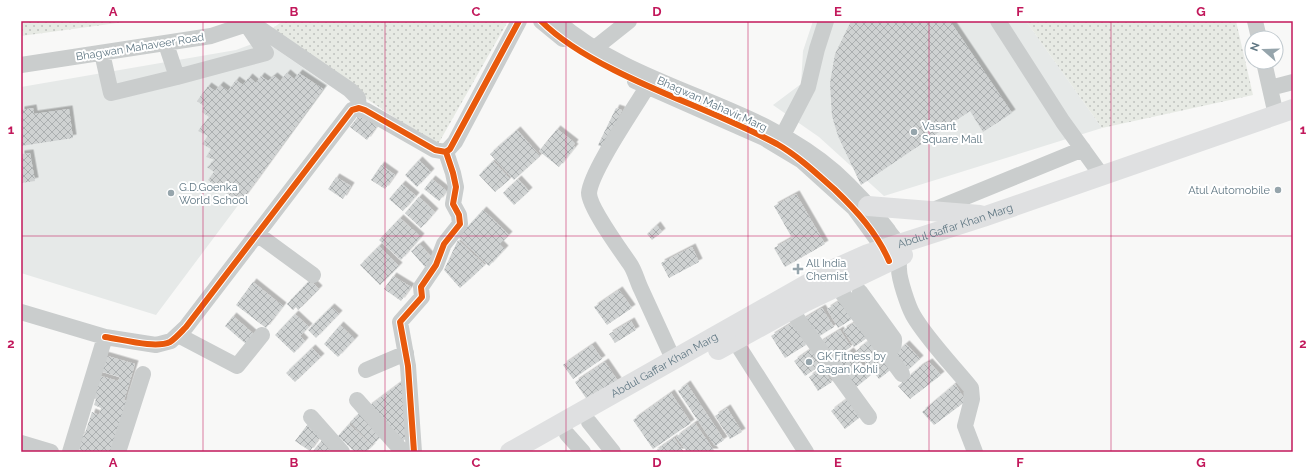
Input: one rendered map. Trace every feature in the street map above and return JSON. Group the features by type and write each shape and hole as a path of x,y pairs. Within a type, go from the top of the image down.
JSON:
{"main road":[{"name":"Abdul Gaffar Khan Marg","path":"510,452 674,361 821,274 894,255 1077,199 1287,115"},
{"name":"Abdul Gaffar Khan Marg","path":"533,452 894,255 990,215 1102,176 1287,115"},
{"path":"868,206 929,212 990,215"}],"street":[{"name":"Bhagwan Mahaveer Road","path":"21,55 192,30 230,21"},
{"path":"446,152 455,142 519,21"},
{"name":"Bhagwan Mahavir Marg","path":"541,21 562,39 587,56 649,82 764,138 802,161 854,208 894,255"},
{"name":"Bhagwan Mahavir Marg","path":"557,21 595,48 649,82 726,107 783,135 834,171 868,206 894,255"},
{"path":"595,48 628,21"},
{"path":"783,135 808,88 817,49 826,21"},
{"path":"998,21 1102,176"},
{"name":"Bhagwan Mahaveer Road","path":"21,65 211,36 252,23"},
{"path":"252,23 350,90 358,98 359,108"},
{"path":"102,53 111,93 266,53 252,23"},
{"path":"166,44 177,77"},
{"path":"1266,70 1270,88 1287,115"},
{"path":"649,82 599,166 592,181 589,194 590,203 605,225 610,237 631,265 674,361"},
{"path":"1270,88 1293,82"},
{"path":"359,108 435,150 446,152"},
{"path":"21,312 105,337 156,345 170,341 186,327 349,113 359,108"},
{"path":"929,212 1083,149"},
{"path":"414,452 406,353 400,322 422,297 421,287 436,265 444,244 460,224 459,216 453,204 456,187 446,152"},
{"path":"257,234 313,275"},
{"path":"894,255 913,315 971,388 972,399 965,426 975,452"},
{"path":"837,286 902,374"},
{"path":"860,292 894,339 895,344 886,354"},
{"path":"791,310 869,417"},
{"path":"178,335 237,366 262,335"},
{"path":"70,452 105,337"},
{"path":"735,341 806,452"},
{"path":"366,370 406,353"},
{"path":"118,452 143,374"},
{"path":"357,400 403,452"},
{"path":"311,417 342,452"},
{"path":"589,422 613,452"},
{"path":"567,434 583,452"},
{"path":"21,444 51,452"}],"shaded area":[{"path":"21,21 132,21 21,36"},
{"path":"283,21 508,21 437,146 267,32"},
{"name":"Vasant Square Mall","path":"813,21 1026,21 1102,128 884,196 819,137 773,105 801,84 803,51"},
{"path":"1026,21 1236,21 1244,56 1244,70 1247,70 1253,95 1102,128"},
{"name":"G.D.Goenka World School","path":"263,40 328,85 156,315 21,273 21,87 236,50"}],"building":[{"path":"851,21 950,21 1012,113 983,132 970,111 861,185 838,136 832,116 830,83 835,54"},
{"path":"287,73 294,79 299,73 323,89 240,203 208,180 214,172 207,167 215,160 206,157 211,149 202,144 208,136 198,131 209,117 202,112 204,106 197,101 208,86 215,91 220,85 228,91 236,80 243,85 249,77 256,83 261,76 268,81 274,76 280,81"},
{"path":"33,108 34,114 69,109 73,138 21,146 21,110"},
{"path":"616,108 622,110 604,148 598,145"},
{"path":"360,114 377,126 367,140 350,127"},
{"path":"557,129 575,143 573,146 575,147 559,167 539,151"},
{"path":"517,130 540,156 514,180 490,154"},
{"path":"30,153 35,181 21,183 21,154"},
{"path":"419,160 431,172 417,187 405,175"},
{"path":"493,161 510,179 495,192 479,175"},
{"path":"381,165 395,175 385,189 371,180"},
{"path":"336,177 351,186 343,199 328,189"},
{"path":"432,179 447,191 439,201 424,189"},
{"path":"518,179 529,191 514,205 503,193"},
{"path":"402,184 416,196 403,211 389,199"},
{"path":"796,194 825,244 785,267 774,248 792,238 774,206"},
{"path":"419,197 435,212 421,228 405,213"},
{"path":"483,210 509,235 500,244 505,249 489,266 458,237"},
{"path":"400,218 421,237 401,260 379,240"},
{"path":"657,225 662,232 652,240 647,234"},
{"path":"458,240 485,265 460,288 444,270"},
{"path":"420,244 433,259 425,267 411,251"},
{"path":"379,246 399,266 380,285 360,265"},
{"path":"692,247 699,262 669,278 661,263"},
{"path":"393,276 411,287 401,301 384,289"},
{"path":"310,280 319,289 298,310 296,307 293,310 287,304"},
{"path":"253,282 283,306 266,328 236,305"},
{"path":"619,290 632,308 607,325 594,307"},
{"path":"844,298 855,317 838,328 827,309"},
{"path":"331,307 339,314 316,338 308,330"},
{"path":"822,308 834,327 815,339 802,320"},
{"path":"295,314 309,327 300,336 305,341 294,353 275,335"},
{"path":"233,316 255,335 246,344 225,326"},
{"path":"859,320 870,336 854,347 843,330"},
{"path":"631,321 636,330 615,343 609,334"},
{"path":"792,323 806,345 785,358 771,336"},
{"path":"340,325 355,339 338,357 324,344"},
{"path":"840,330 851,347 830,361 819,343"},
{"path":"871,339 894,367 879,379 856,351"},
{"path":"906,344 920,359 907,371 893,355"},
{"path":"592,345 602,359 573,379 563,365"},
{"name":"GK Fitness by Gagan Kohli","path":"814,347 824,363 805,376 794,361"},
{"path":"312,348 321,357 295,382 286,373"},
{"path":"850,351 871,375 854,389 833,365"},
{"path":"104,355 135,364 124,400 131,402 116,452 79,452 81,435 84,436 92,412 99,415 101,408 94,405 96,399 91,397 98,375 118,381 120,377 99,371"},
{"path":"605,362 618,381 588,401 575,382"},
{"path":"929,362 941,375 910,399 898,386 920,367"},
{"path":"822,368 832,382 818,391 809,377"},
{"path":"407,378 410,433 402,443 368,407"},
{"path":"687,384 724,440 715,446 678,391"},
{"path":"955,384 966,401 934,425 922,412"},
{"path":"671,393 691,423 653,449 633,420"},
{"path":"851,396 864,414 845,429 831,411"},
{"path":"727,408 742,432 730,439 715,416"},
{"path":"362,411 384,434 372,445 350,422"},
{"path":"695,423 715,452 687,452 676,437"},
{"path":"308,424 322,434 310,451 295,441"},
{"path":"349,424 372,446 366,452 355,452 338,436"},
{"path":"325,437 334,445 328,452 312,452"},
{"path":"674,438 684,452 654,452"}],"cycle path":[{"path":"105,337 147,344 164,344 170,342 176,337 186,327 352,110 359,108 365,110 435,150 446,152 450,149 519,21"},
{"path":"541,21 566,42 604,65 634,80 717,115 777,144 792,154 807,165 850,205 872,231 889,261"},
{"path":"414,452 408,366 400,322 422,297 421,287 436,265 444,244 460,224 459,215 453,204 456,187 446,152"}],"place":[{"name":"Vasant Square Mall","path":"914,132"},
{"name":"Atul Automobile","path":"1278,190"},
{"name":"G.D.Goenka World School","path":"171,193"},
{"name":"All India Chemist","path":"798,269"},
{"name":"GK Fitness by Gagan Kohli","path":"809,362"}]}
